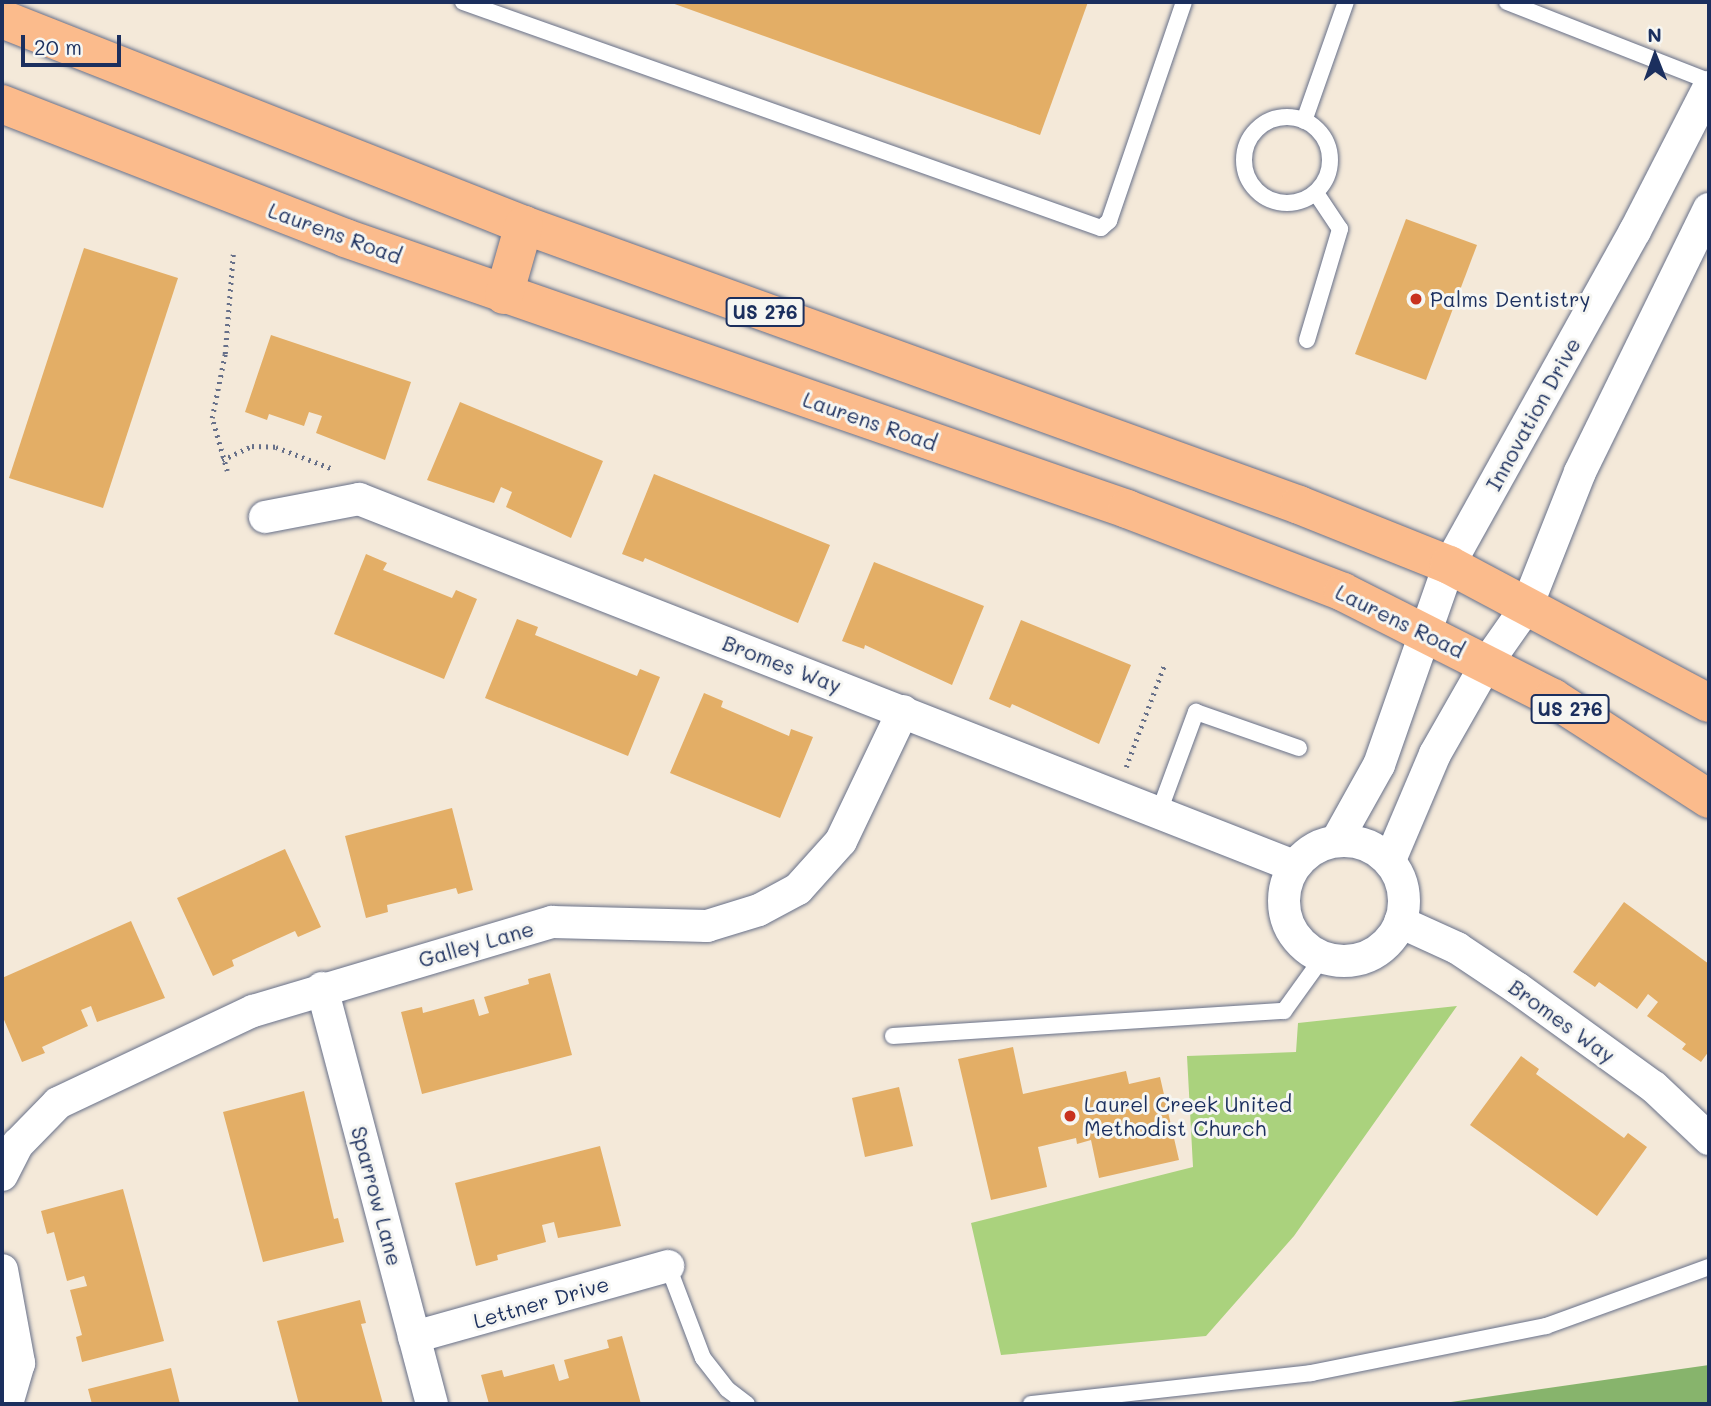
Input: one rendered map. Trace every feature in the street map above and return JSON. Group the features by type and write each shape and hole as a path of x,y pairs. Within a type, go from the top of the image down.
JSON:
{"main road":[{"name":"US 276","path":"2,19 524,225 1286,500 1449,565 1709,703"},
{"name":"Laurens Road","path":"2,104 504,295 1127,509 1343,592 1553,698 1709,799"},
{"path":"504,295 524,225"}],"street":[{"name":"Innovation Drive","path":"1338,840 1379,765 1449,565 1634,231 1709,87"},
{"path":"1390,860 1435,754 1487,663 1527,606 1580,472 1709,209"},
{"name":"Bromes Way","path":"265,517 359,499 1294,866"},
{"name":"Galley Lane","path":"2,1175 18,1144 58,1103 253,1011 322,988 552,922 707,926 759,910 798,889 841,841 903,711"},
{"path":"1338,840 1374,848 1390,860 1405,895 1400,922 1384,946 1368,957 1346,961 1323,957 1298,940 1284,912 1285,888 1294,866 1319,845 1338,840"},
{"name":"Bromes Way","path":"1400,922 1457,948 1517,988 1654,1087 1709,1139"},
{"name":"Sparrow Lane","path":"322,988 432,1404"},
{"name":"Lettner Drive","path":"414,1337 668,1266"},
{"path":"2,1270 19,1363 7,1404"}],"lane":[{"path":"463,2 1101,228 1109,221 1184,2"},
{"path":"1304,121 1346,2"},
{"path":"1507,2 1709,81"},
{"path":"1276,118 1304,121 1321,134 1330,154 1329,168 1316,193 1280,202 1262,196 1245,174 1246,145 1252,133 1276,118"},
{"path":"1307,340 1340,229 1316,193"},
{"path":"1159,812 1196,712 1298,748"},
{"path":"893,1035 1284,1011 1323,957"},
{"path":"668,1266 702,1358 727,1389 747,1404"},
{"path":"1031,1404 1311,1373 1546,1326 1709,1267"}],"path":[{"path":"227,471 212,418 225,354 233,254"}],"green space":[{"path":"1457,1006 1294,1236 1206,1336 1001,1355 971,1223 1193,1167 1187,1056 1296,1052 1298,1023"},
{"path":"1709,1365 1709,1404 1437,1404"}],"building":[{"path":"669,2 1088,2 1040,135"},
{"name":"Palms Dentistry","path":"1406,219 1477,245 1426,380 1355,354"},
{"path":"84,248 178,278 103,508 9,478"},
{"path":"271,335 411,382 385,460 316,433 322,416 309,412 304,426 269,414 267,420 245,412"},
{"path":"460,402 603,461 571,538 506,507 512,492 501,487 494,503 427,480"},
{"path":"654,474 830,545 798,623 645,558 643,562 622,554"},
{"path":"366,554 387,563 383,570 452,598 456,590 477,599 444,679 334,634"},
{"path":"874,562 984,606 952,685 865,645 864,649 842,641"},
{"path":"517,619 538,627 535,635 637,676 640,669 660,677 628,756 485,698"},
{"path":"1021,620 1131,665 1099,744 1012,704 1010,708 989,699"},
{"path":"704,693 723,701 721,707 789,736 791,729 813,737 780,818 670,773"},
{"path":"452,808 473,890 458,894 456,888 387,905 388,912 366,918 345,836"},
{"path":"285,849 321,927 298,937 295,931 232,960 234,966 213,976 177,898"},
{"path":"1624,902 1709,964 1709,1051 1701,1062 1682,1049 1686,1044 1647,1016 1658,1002 1648,994 1637,1009 1599,982 1595,987 1573,972"},
{"path":"131,921 165,998 97,1022 91,1006 81,1010 88,1026 42,1047 45,1053 22,1062 2,1015 2,978"},
{"path":"550,973 572,1055 422,1094 401,1012 422,1007 423,1013 474,999 479,1016 489,1013 484,997 529,984 528,979"},
{"name":"Laurel Creek United Methodist Church","path":"1013,1047 1023,1094 1126,1071 1129,1084 1160,1077 1179,1160 1099,1178 1091,1140 1077,1144 1076,1138 1038,1147 1047,1187 991,1200 958,1059"},
{"path":"1521,1056 1539,1069 1536,1074 1624,1138 1628,1133 1647,1147 1597,1216 1470,1125"},
{"path":"899,1087 913,1146 865,1157 852,1098"},
{"path":"304,1091 334,1219 338,1218 344,1242 263,1262 223,1112"},
{"path":"600,1146 621,1226 558,1238 554,1222 542,1225 546,1242 497,1255 498,1260 476,1266 455,1183"},
{"path":"123,1189 164,1341 82,1362 76,1337 82,1335 70,1290 87,1286 84,1276 67,1281 54,1232 47,1234 41,1211"},
{"path":"360,1300 366,1323 361,1324 383,1404 299,1404 277,1321"},
{"path":"622,1336 641,1404 489,1404 481,1375 502,1370 504,1377 554,1364 559,1381 569,1378 564,1360 609,1348 607,1340"},
{"path":"171,1368 180,1404 92,1404 88,1389"}],"place":[{"name":"Palms Dentistry","path":"1416,299"},
{"name":"Laurel Creek United Methodist Church","path":"1070,1116"}]}
